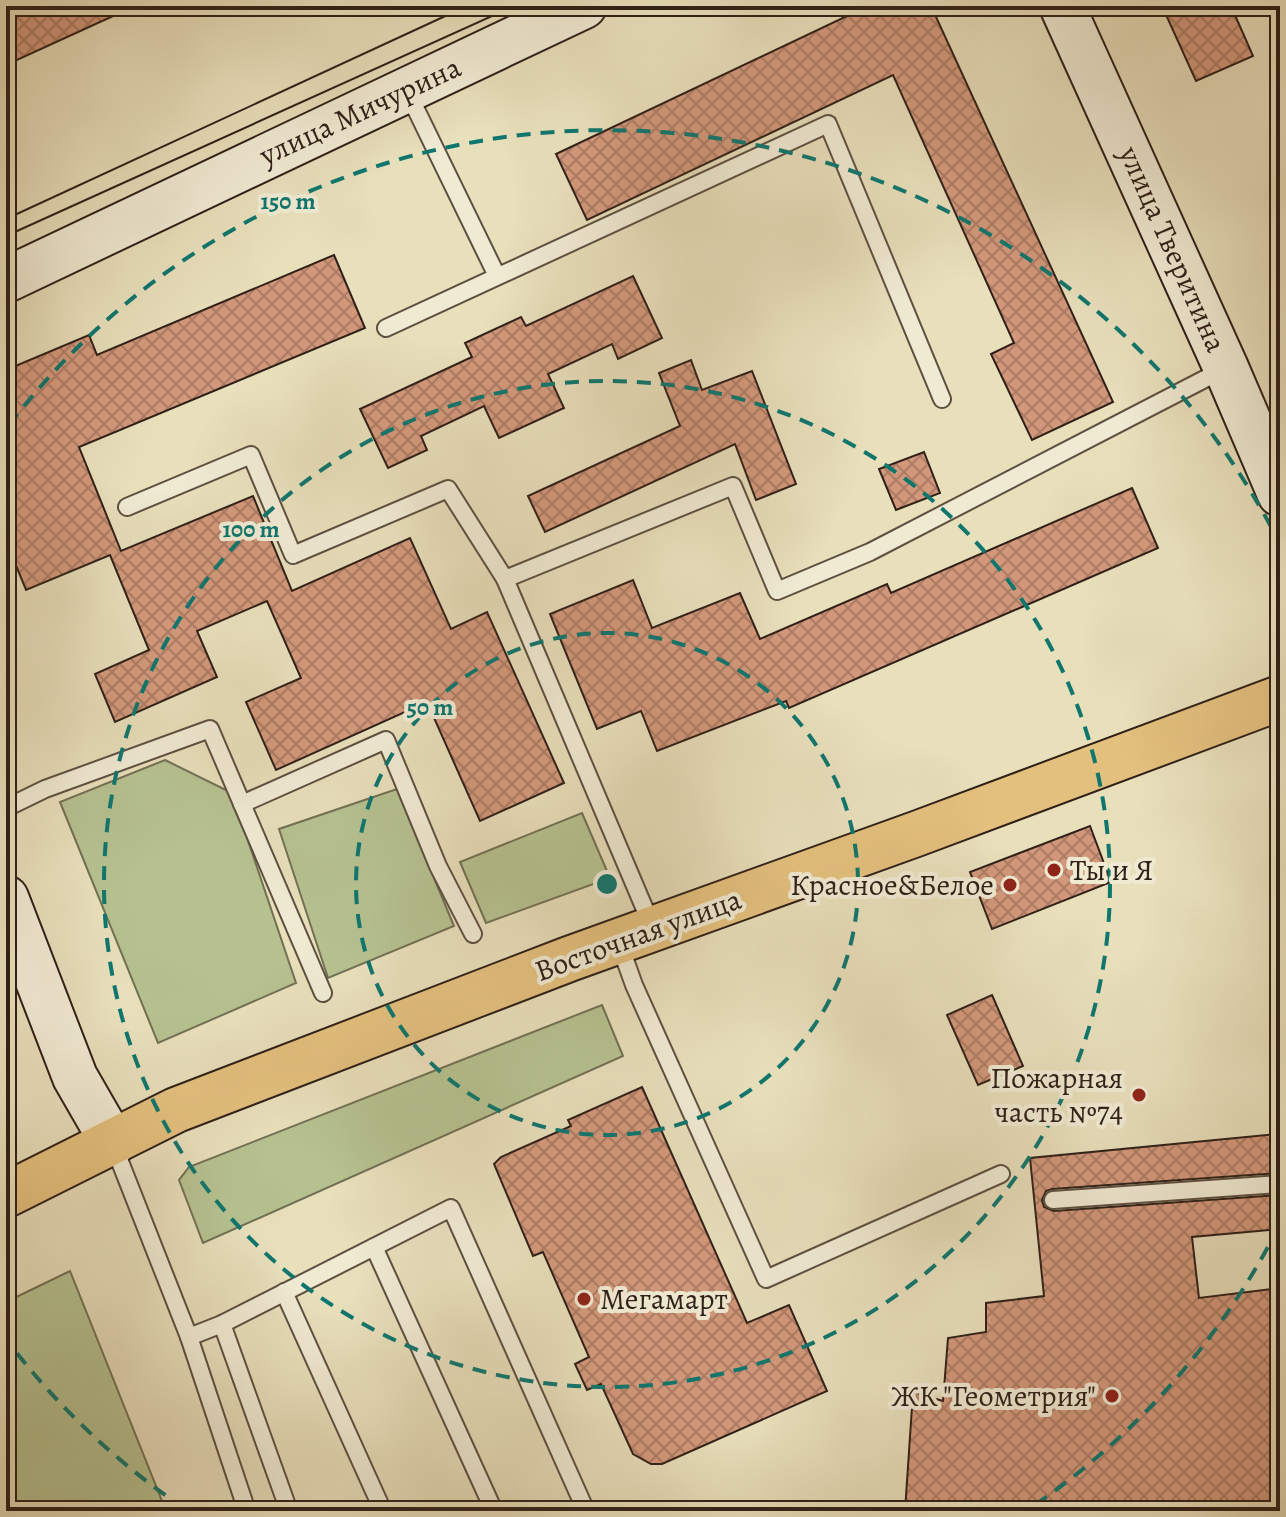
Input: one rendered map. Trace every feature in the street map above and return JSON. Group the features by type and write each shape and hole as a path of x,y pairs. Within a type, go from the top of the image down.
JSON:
{"main road":[{"name":"Восточная улица","path":"6,1195 176,1110 636,935 1280,698"}],"street":[{"name":"улица Мичурина","path":"6,280 584,6"},
{"name":"улица Тверитина","path":"1062,6 1280,494"},
{"path":"6,898 75,1077 113,1143"}],"lane":[{"path":"406,89 497,276"},
{"path":"386,328 828,124 942,399"},
{"path":"505,579 733,486 777,591 870,552 1226,368"},
{"path":"127,507 251,455 293,555 448,489 505,579 636,935 634,985 766,1279 1001,1174"},
{"path":"6,808 45,789 210,729 323,993"},
{"path":"242,804 386,740 438,866 473,934"},
{"path":"113,1143 189,1337 247,1511"},
{"path":"1053,1200 1280,1184"},
{"path":"189,1337 222,1324 451,1208 586,1511"},
{"path":"374,1247 494,1511"},
{"path":"284,1292 383,1511"},
{"path":"222,1324 289,1511"}],"green space":[{"path":"165,760 232,793 296,983 158,1043 60,802"},
{"path":"397,789 454,926 328,978 279,829"},
{"path":"582,813 610,878 486,923 460,862"},
{"path":"602,1005 623,1056 203,1243 179,1180 189,1167"},
{"path":"70,1271 166,1511 6,1511 6,1302"}],"building":[{"path":"6,6 135,6 6,65"},
{"path":"868,6 931,6 1113,402 1032,440 991,354 1014,343 893,75 587,220 556,154"},
{"path":"1162,6 1231,6 1253,56 1196,81"},
{"path":"334,255 365,328 79,447 121,551 253,496 292,591 410,538 451,629 487,612 564,783 480,821 427,702 276,770 246,702 301,678 267,601 197,631 217,677 115,722 95,674 149,650 110,555 26,590 6,541 6,370 89,335 97,355"},
{"path":"633,276 662,338 618,359 612,344 548,374 564,408 499,438 484,406 421,436 427,450 388,468 360,409 472,357 465,343 521,317 526,326"},
{"path":"691,360 702,390 752,371 796,484 756,500 735,444 545,532 528,496 680,426 659,373"},
{"path":"924,452 940,493 896,510 879,469"},
{"path":"1132,488 1158,548 789,708 786,701 657,751 641,711 597,729 550,614 633,580 652,628 740,593 760,639 887,584 891,593"},
{"path":"1090,826 1111,882 992,929 970,872"},
{"path":"992,995 1023,1066 978,1085 947,1015"},
{"path":"642,1087 747,1323 789,1305 827,1391 662,1464 651,1464 633,1454 601,1384 587,1390 575,1364 589,1357 543,1252 533,1256 494,1164 501,1157 571,1126 568,1120"},
{"name":"ЖК \"Геометрия\"","path":"1278,1134 1280,1173 1052,1189 1046,1191 1042,1200 1044,1207 1054,1211 1280,1195 1280,1229 1192,1237 1199,1298 1280,1288 1280,1511 905,1511 913,1392 943,1401 948,1338 986,1332 986,1303 1044,1296 1030,1158"}],"tram line":[{"path":"6,219 467,6"},
{"path":"6,236 514,6"}],"place":[{"name":"Ты и Я","path":"1054,870"},
{"name":"Красное&Белое","path":"1010,885"},
{"name":"Пожарная часть №74","path":"1139,1095"},
{"name":"Мегамарт","path":"584,1299"},
{"name":"ЖК \"Геометрия\"","path":"1112,1396"}]}
